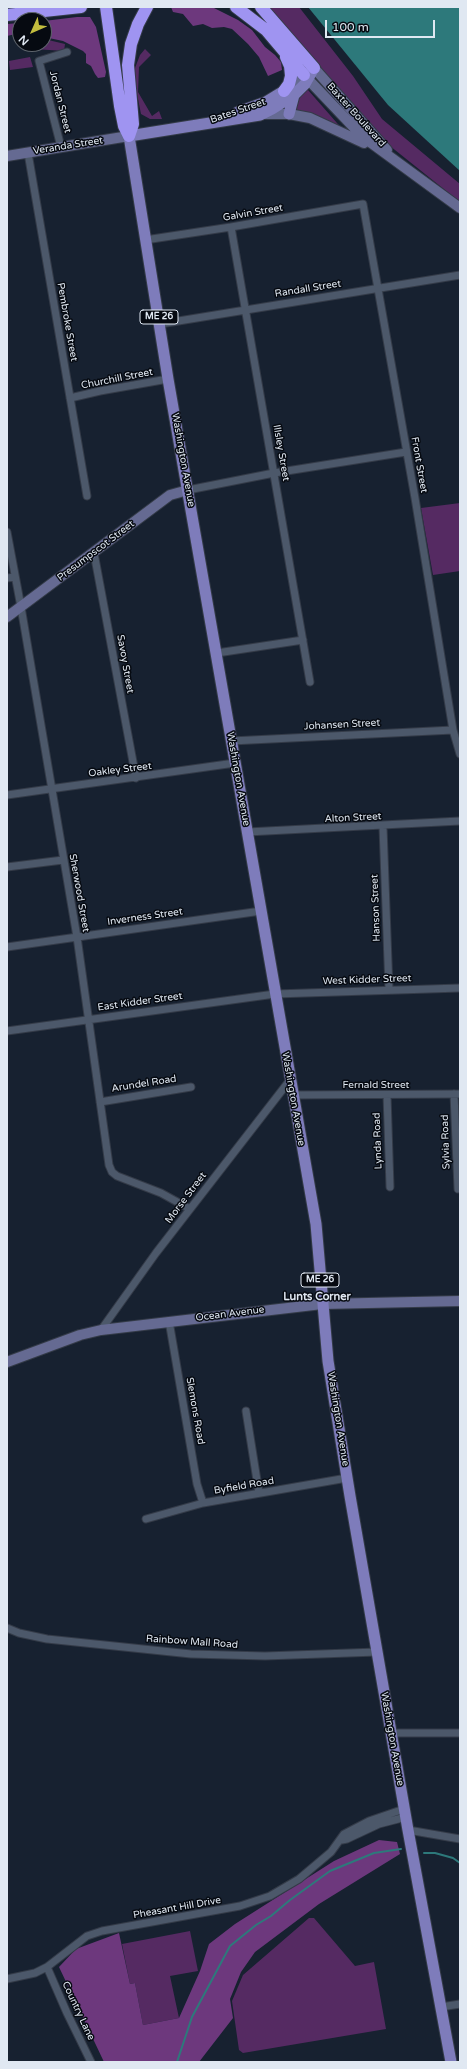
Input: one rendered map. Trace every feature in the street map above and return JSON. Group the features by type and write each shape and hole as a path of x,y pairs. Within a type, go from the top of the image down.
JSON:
{"highway":[{"path":"7,15 81,7"},
{"name":"ME 26","path":"106,7 120,106 124,126 129,136"},
{"name":"ME 26","path":"129,136 133,124 128,65 131,44 138,24 147,7"},
{"path":"236,7 250,16 309,74"},
{"path":"261,7 309,74"},
{"path":"276,41 287,58 290,66 289,93"}],"main road":[{"name":"Bates Street","path":"129,136 260,115 272,109 309,74"},
{"name":"Bates Street","path":"199,124 259,105 289,93"},
{"path":"289,93 289,114"},
{"name":"Washington Avenue","path":"129,136 168,379 217,653 292,1095 316,1224 328,1361 405,1813 451,2062"}],"street":[{"name":"Jordan Street","path":"61,147 39,61 67,52"},
{"name":"Baxter Boulevard","path":"309,74 350,126 379,150 398,162 460,208"},
{"name":"Baxter Boulevard","path":"309,74 398,162"},
{"name":"Bates Street","path":"260,115 289,114 310,118 324,123 379,150"},
{"name":"Veranda Street","path":"7,156 129,136"},
{"name":"Pembroke Street","path":"28,153 87,496"},
{"name":"Galvin Street","path":"145,240 363,204"},
{"name":"Front Street","path":"363,204 453,730 460,754"},
{"name":"Illsley Street","path":"231,227 304,640 310,682"},
{"name":"Randall Street","path":"160,324 460,275"},
{"name":"Churchill Street","path":"70,398 168,379"},
{"path":"188,490 406,452"},
{"name":"Presumpscot Street","path":"7,618 170,495 188,490"},
{"name":"Sherwood Street","path":"7,532 22,607 77,937 87,1020 107,1158 112,1172 161,1193 190,1209"},
{"name":"Savoy Street","path":"94,553 136,778"},
{"path":"7,578 15,577"},
{"path":"217,653 304,640"},
{"name":"Johansen Street","path":"231,740 453,730"},
{"name":"Oakley Street","path":"7,795 235,763"},
{"name":"Alton Street","path":"247,832 460,821"},
{"name":"Hanson Street","path":"383,826 389,989"},
{"path":"7,867 63,860"},
{"name":"Inverness Street","path":"7,947 261,911"},
{"name":"West Kidder Street","path":"275,994 389,989 460,988"},
{"name":"East Kidder Street","path":"7,1031 275,994"},
{"name":"Morse Street","path":"101,1330 190,1209 290,1080"},
{"name":"Arundel Road","path":"100,1102 191,1087"},
{"name":"Fernald Street","path":"292,1095 457,1094"},
{"name":"Sylvia Road","path":"457,1094 458,1189"},
{"name":"Lynda Road","path":"387,1095 390,1187"},
{"name":"Ocean Avenue","path":"7,1362 80,1334 101,1330 322,1304 460,1301"},
{"name":"Slemons Road","path":"169,1321 197,1484 203,1503"},
{"path":"246,1411 259,1493"},
{"name":"Byfield Road","path":"146,1519 203,1503 348,1478"},
{"name":"Rainbow Mall Road","path":"7,1628 19,1633 47,1639 191,1654 265,1656 377,1652"},
{"path":"392,1733 460,1733"},
{"name":"Pheasant Hill Drive","path":"7,1979 35,1973 47,1967 87,1936 102,1931 240,1906 270,1896 299,1879 331,1852 342,1840 344,1834 361,1824 405,1813"},
{"path":"408,1830 460,1839"},
{"name":"Country Lane","path":"47,1967 91,2062"},
{"path":"441,2007 460,2004"}],"shaded area":[{"path":"171,7 214,8 238,20 252,30 265,47 275,55 281,62 282,70 268,76 259,57 232,29 224,27 212,28 203,24 193,26 183,14 173,12"},
{"path":"265,7 299,7 353,76 382,119 460,184 460,202 385,142"},
{"path":"308,7 460,7 460,171 388,105"},
{"path":"90,17 96,27 106,72 105,77 98,78 91,66 86,63 86,54 83,51 63,41 52,39 52,20"},
{"path":"7,24 12,24 12,35 7,36"},
{"path":"52,41 65,44 64,51 52,50"},
{"path":"145,49 151,55 139,67 138,92 152,116 159,111 162,119 150,119 141,114 135,84 135,68 140,55"},
{"path":"30,57 33,67 10,70 9,61"},
{"path":"307,90 344,131 300,114 291,106"},
{"path":"460,503 460,571 433,575 421,508"},
{"path":"379,1840 397,1842 400,1854 319,1904 255,1952 241,1972 230,1999 233,2018 199,2062 104,2062 59,1967 76,1949 119,1933 130,1984 135,1983 143,2025 179,2018 200,1971 209,1944 235,1924 334,1861"},
{"path":"309,1918 314,1918 355,1966 374,1962 386,2029 243,2053 239,2050 232,2001 243,1975"},
{"path":"190,1931 198,1971 170,1976 179,2018 143,2025 135,1983 130,1984 122,1944"}],"waterway":[{"path":"177,2062 192,2017 230,1946 330,1871 374,1853 401,1849"},
{"path":"424,1853 435,1853 453,1858 460,1863"}],"district":[{"name":"Lunts Corner","path":"317,1297"}]}
